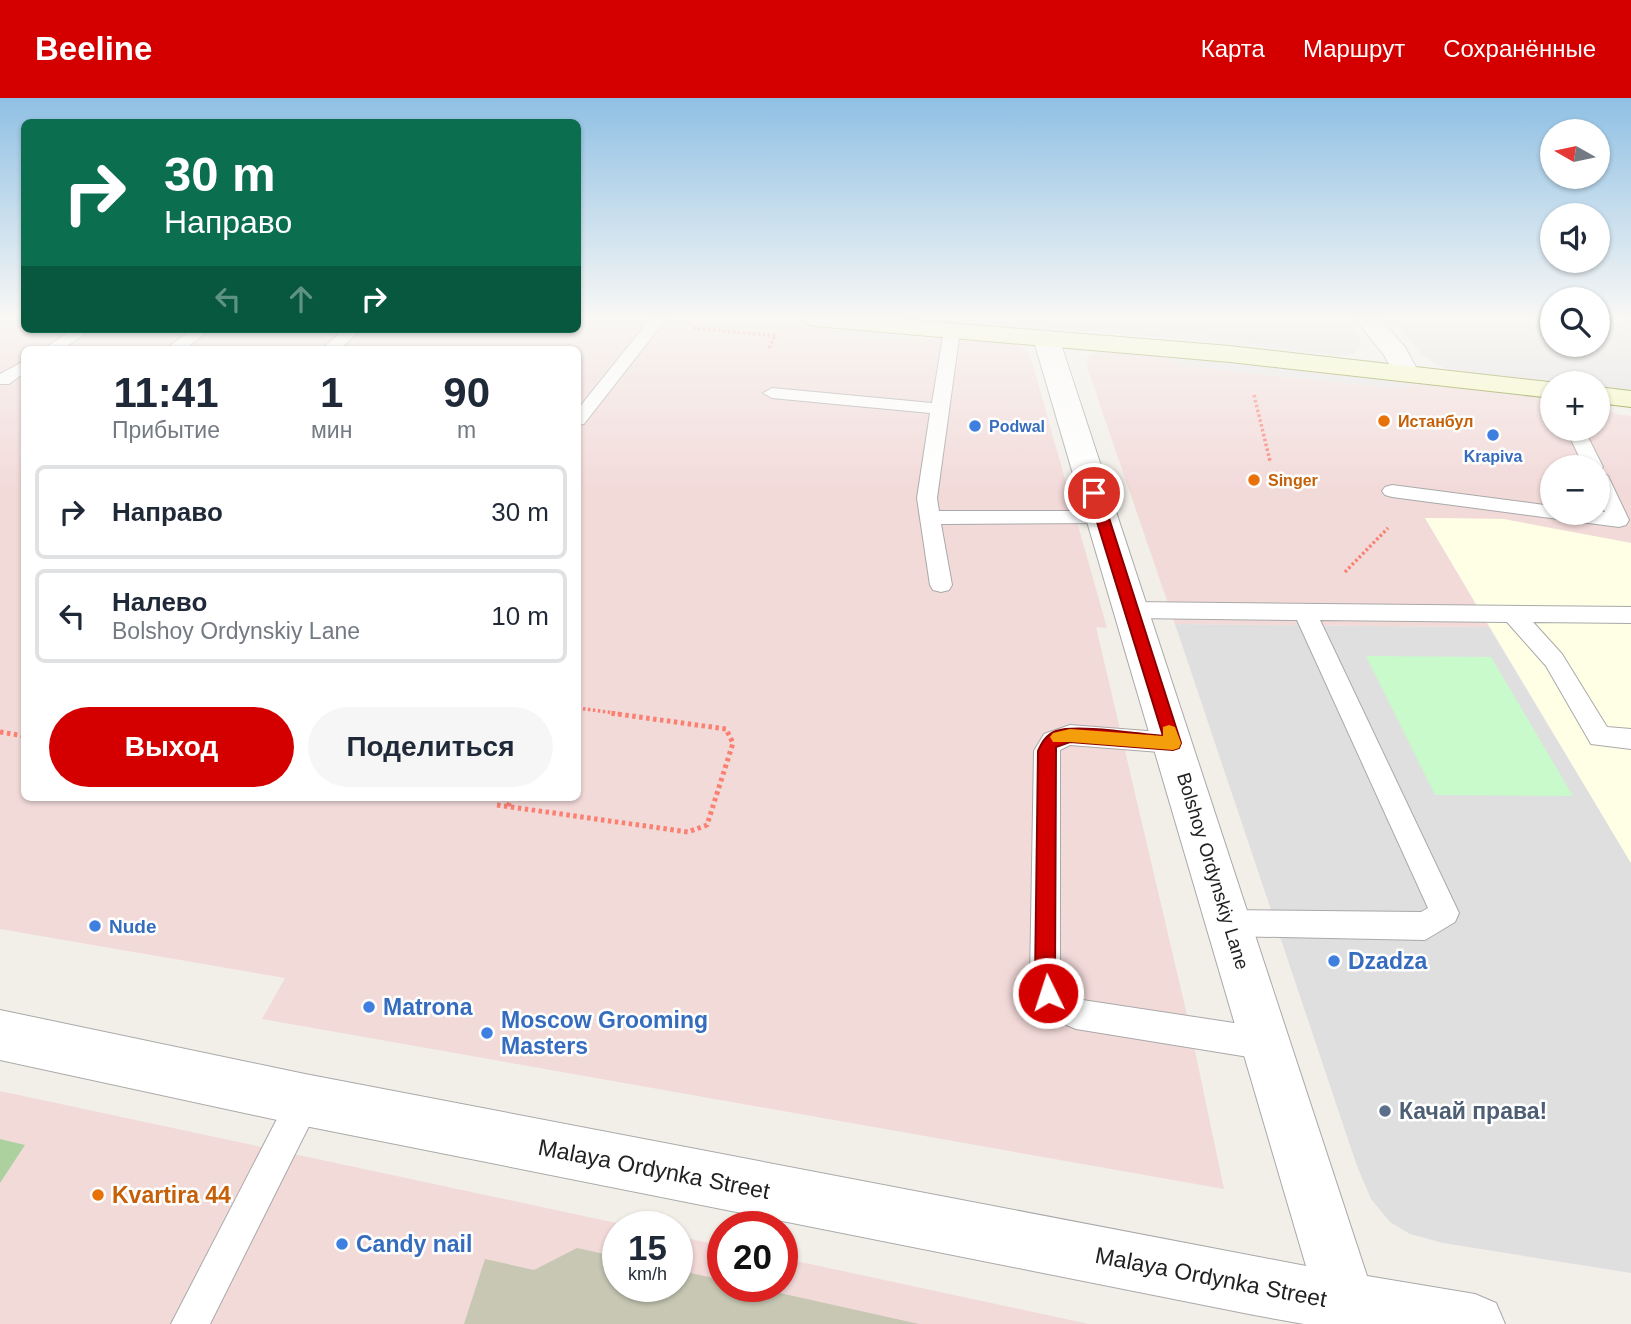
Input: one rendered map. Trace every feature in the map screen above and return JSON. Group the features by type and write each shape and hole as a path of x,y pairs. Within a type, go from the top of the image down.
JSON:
{"street":[{"name":"Bolshoy Ordynskiy Lane","path":"1058,376 1350,1314"},
{"path":"1434,376 1540,389"},
{"path":"1610,396 1631,399"},
{"name":"Malaya Ordynka Street","path":"0,1035 1350,1314 1475,1324"}],"lane":[{"path":"581,416 613,376"},
{"path":"941,585 927,498 945,376"},
{"path":"2,379 21,383"},
{"path":"772,393 940,409"},
{"path":"1392,491 1540,510"},
{"path":"1610,496 1625,521"},
{"path":"930,518 1102,517"},
{"path":"1131,610 1631,615"},
{"path":"1229,923 1425,926 1444,913 1305,612"},
{"path":"1513,614 1554,660 1600,737 1631,739"},
{"path":"1173,743 1070,735 1050,743 1047,751 1045,980 1048,993 1065,1010 1076,1014 1267,1044"},
{"path":"190,1324 305,1100"}],"path":[{"path":"1252,387 1270,461"},
{"path":"1305,612 1399,518 1392,491"},
{"path":"497,805 688,832 707,825 733,743 726,729 581,708"},
{"path":"0,732 21,736"},
{"path":"508,806 510,801"}],"shaded area":[{"path":"0,376 21,376 21,801 581,801 581,376 1036,376 1107,628 1096,627 1191,1032 1224,1189 262,1019 285,978 0,929"},
{"path":"1090,376 1281,376 1401,389 1414,383 1540,398 1540,441 1610,441 1610,411 1631,416 1631,543 1503,519 1425,518 1489,627 1175,624"},
{"path":"1281,376 1350,376 1414,383 1401,389"},
{"path":"1503,376 1540,376 1540,381"},
{"path":"1610,376 1631,376 1631,392 1610,389"},
{"path":"1425,518 1503,519 1631,543 1631,863"},
{"path":"1175,624 1489,627 1631,863 1631,1273 1443,1243 1410,1234 1390,1222 1371,1199 1357,1166"},
{"path":"0,1091 602,1220 602,1302 693,1302 693,1239 707,1243 707,1302 798,1302 798,1261 1089,1324 0,1324"},
{"path":"577,1248 602,1253 602,1302 693,1302 693,1273 707,1277 707,1302 798,1302 798,1297 919,1324 464,1324 485,1259 534,1270"}],"green space":[{"path":"1366,656 1491,657 1573,796 1435,795"},
{"path":"0,1139 25,1145 0,1183"}],"slow traffic":[{"path":"1059,737 1070,735 1173,743 1169,731"}],"place":[{"name":"Истанбул","path":"1384,421"},
{"name":"Podwal","path":"975,426"},
{"name":"Krapiva","path":"1493,435"},
{"name":"Singer","path":"1254,480"},
{"name":"Nude","path":"95,926"},
{"name":"Dzadza","path":"1334,961"},
{"name":"Matrona","path":"369,1007"},
{"name":"Moscow Grooming Masters","path":"487,1033"},
{"name":"Качай права!","path":"1385,1111"},
{"name":"Kvartira 44","path":"98,1195"},
{"name":"Candy nail","path":"342,1244"}],"route":[{"path":"1048,993 1045,980 1047,751 1050,743 1070,735 1173,743 1094,493"}]}
